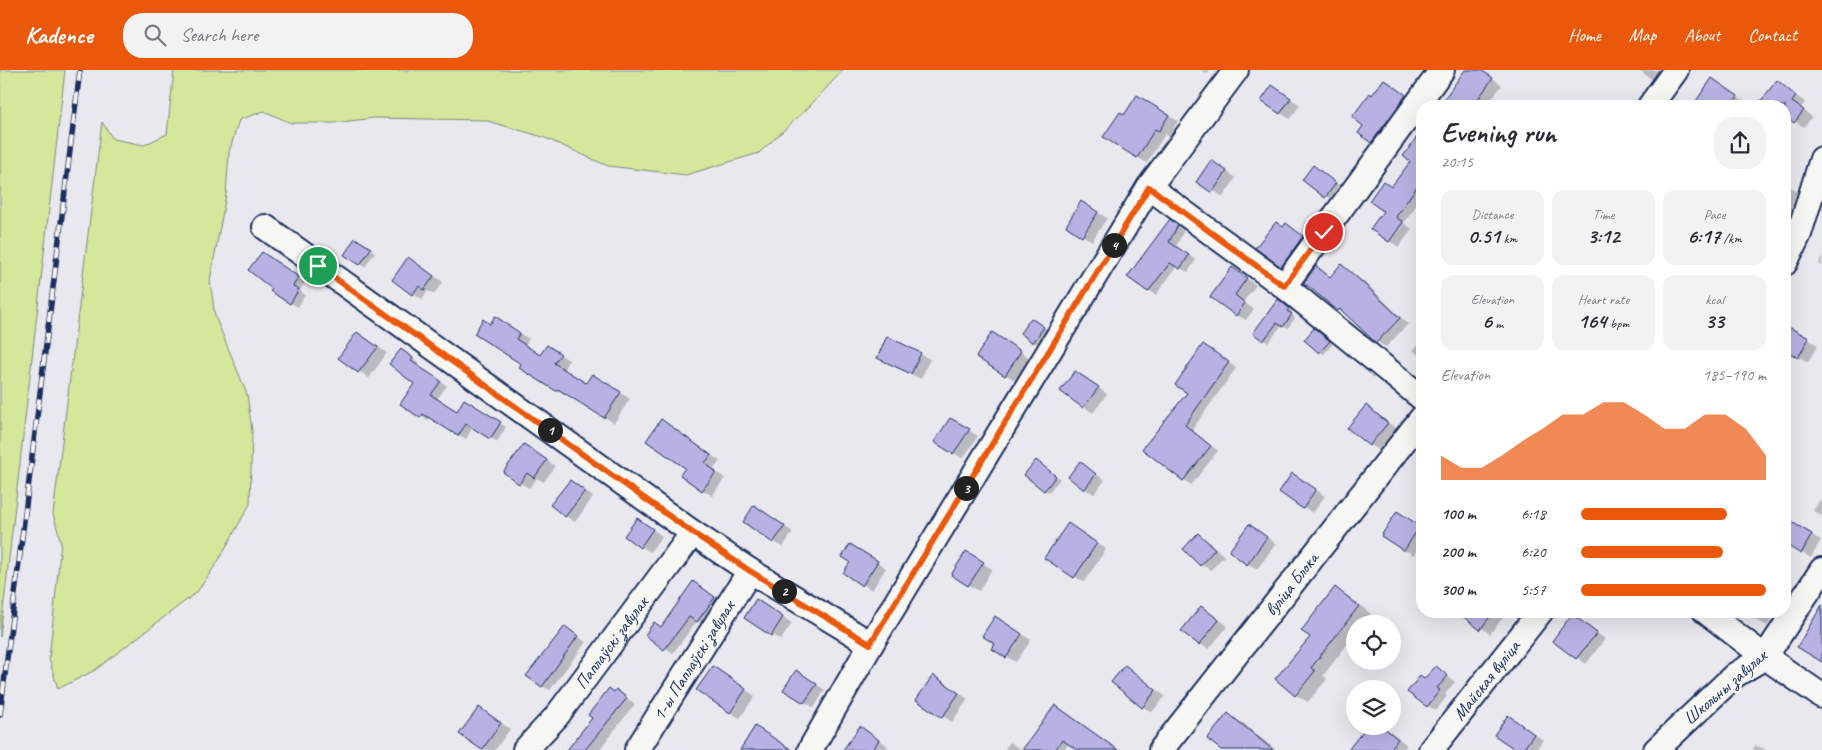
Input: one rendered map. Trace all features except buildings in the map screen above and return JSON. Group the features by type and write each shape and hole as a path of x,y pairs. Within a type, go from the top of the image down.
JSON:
{"street":[{"path":"810,750 870,644 1149,187 1236,70"},
{"path":"1420,100 1442,70"},
{"path":"1654,100 1676,70"},
{"path":"1284,286 1416,106"},
{"path":"1791,251 1800,234 1822,159"},
{"path":"1149,187 1284,286 1416,393"},
{"path":"265,227 693,533 750,571 870,644"},
{"name":"вуліца Блока","path":"1161,750 1416,426"},
{"name":"Паплаўскі завулак","path":"525,750 556,717 693,533"},
{"name":"Школьны завулак","path":"1791,617 1822,570"},
{"name":"1-ы Паплаўскі завулак","path":"637,750 750,571"},
{"name":"Майская вуліца","path":"1432,750 1536,618"},
{"path":"1714,618 1765,657 1822,696"},
{"name":"Школьны завулак","path":"1656,750 1735,675 1765,657 1791,618"}],"green space":[{"path":"0,70 65,70 0,637"},
{"path":"174,70 843,70 808,108 759,153 686,175 608,166 543,137 484,120 374,118 334,123 291,123 264,111 239,120 229,152 226,195 210,281 215,316 247,394 252,431 250,504 217,563 197,592 95,670 58,689 49,659 61,542 53,514 102,122 113,139 144,145 167,134"}],"railway":[{"path":"0,715 80,70"}],"route":[{"path":"318,266 693,533 750,571 870,644 1149,187 1284,286 1324,232"}]}
